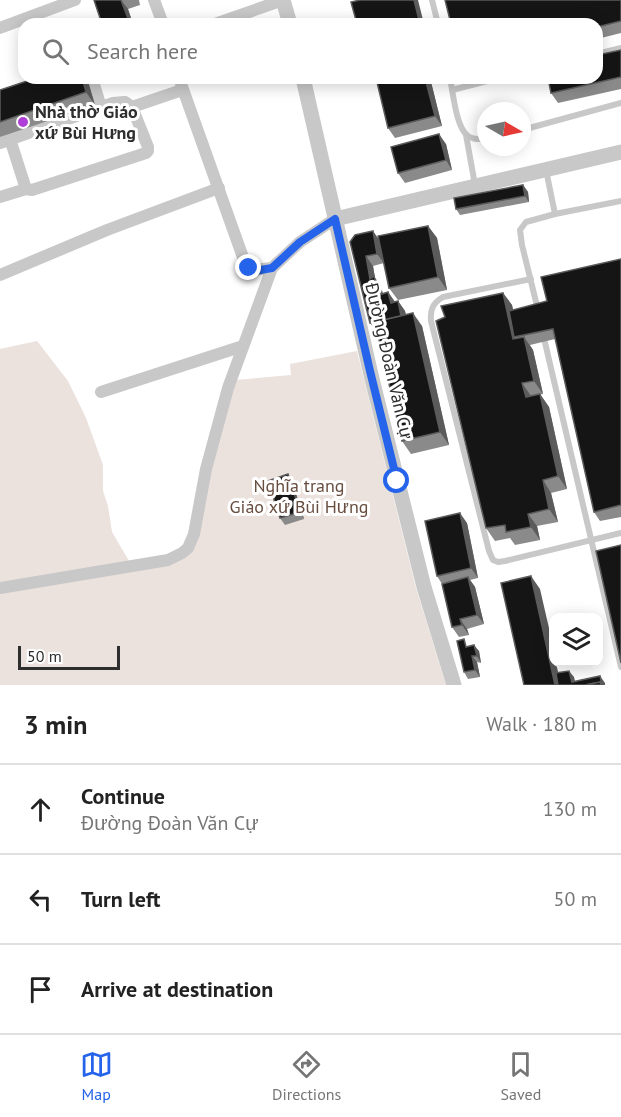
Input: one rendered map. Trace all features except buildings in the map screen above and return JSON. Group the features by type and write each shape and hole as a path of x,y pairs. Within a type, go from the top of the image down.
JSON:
{"street":[{"path":"27,18 75,0"},
{"path":"154,0 161,18"},
{"path":"232,18 283,0 288,18"},
{"path":"0,28 18,21"},
{"path":"94,84 101,107"},
{"path":"132,107 181,84 230,224 249,268 255,271 272,268"},
{"name":"Đường Đoàn Văn Cự","path":"304,84 370,371 418,566 454,685"},
{"path":"0,197 26,189 40,188 146,153 148,147 132,107 122,102 101,107 5,141 26,189"},
{"path":"0,588 168,560 188,549 194,534 206,469 222,408 243,346 272,268 300,242 335,219 621,152"},
{"path":"0,275 107,230 219,188"},
{"path":"101,392 243,346"}],"lane":[{"path":"432,0 436,18"},
{"path":"603,52 621,48"},
{"path":"451,84 460,126 466,135 475,186"},
{"path":"452,90 476,84"},
{"path":"531,128 621,103"},
{"path":"466,135 477,139"},
{"path":"546,170 555,214"},
{"path":"539,313 522,245 520,230 525,222 621,201"},
{"path":"531,279 443,297 432,306 431,321 489,552 494,560 505,561 621,533"},
{"path":"541,325 621,667"}],"green space":[{"path":"37,341 68,381 86,418 103,465 103,491 112,532 129,561 0,583 0,349"},
{"name":"Nghĩa trang Giáo xứ Bùi Hưng","path":"357,351 416,588 446,685 0,685 0,593 182,559 235,380 291,375 290,364"}],"place":[{"name":"Nhà thờ Giáo xứ Bùi Hưng","path":"23,122"}],"route":[{"path":"249,268 255,271 272,268 300,242 335,219 397,481"}]}
